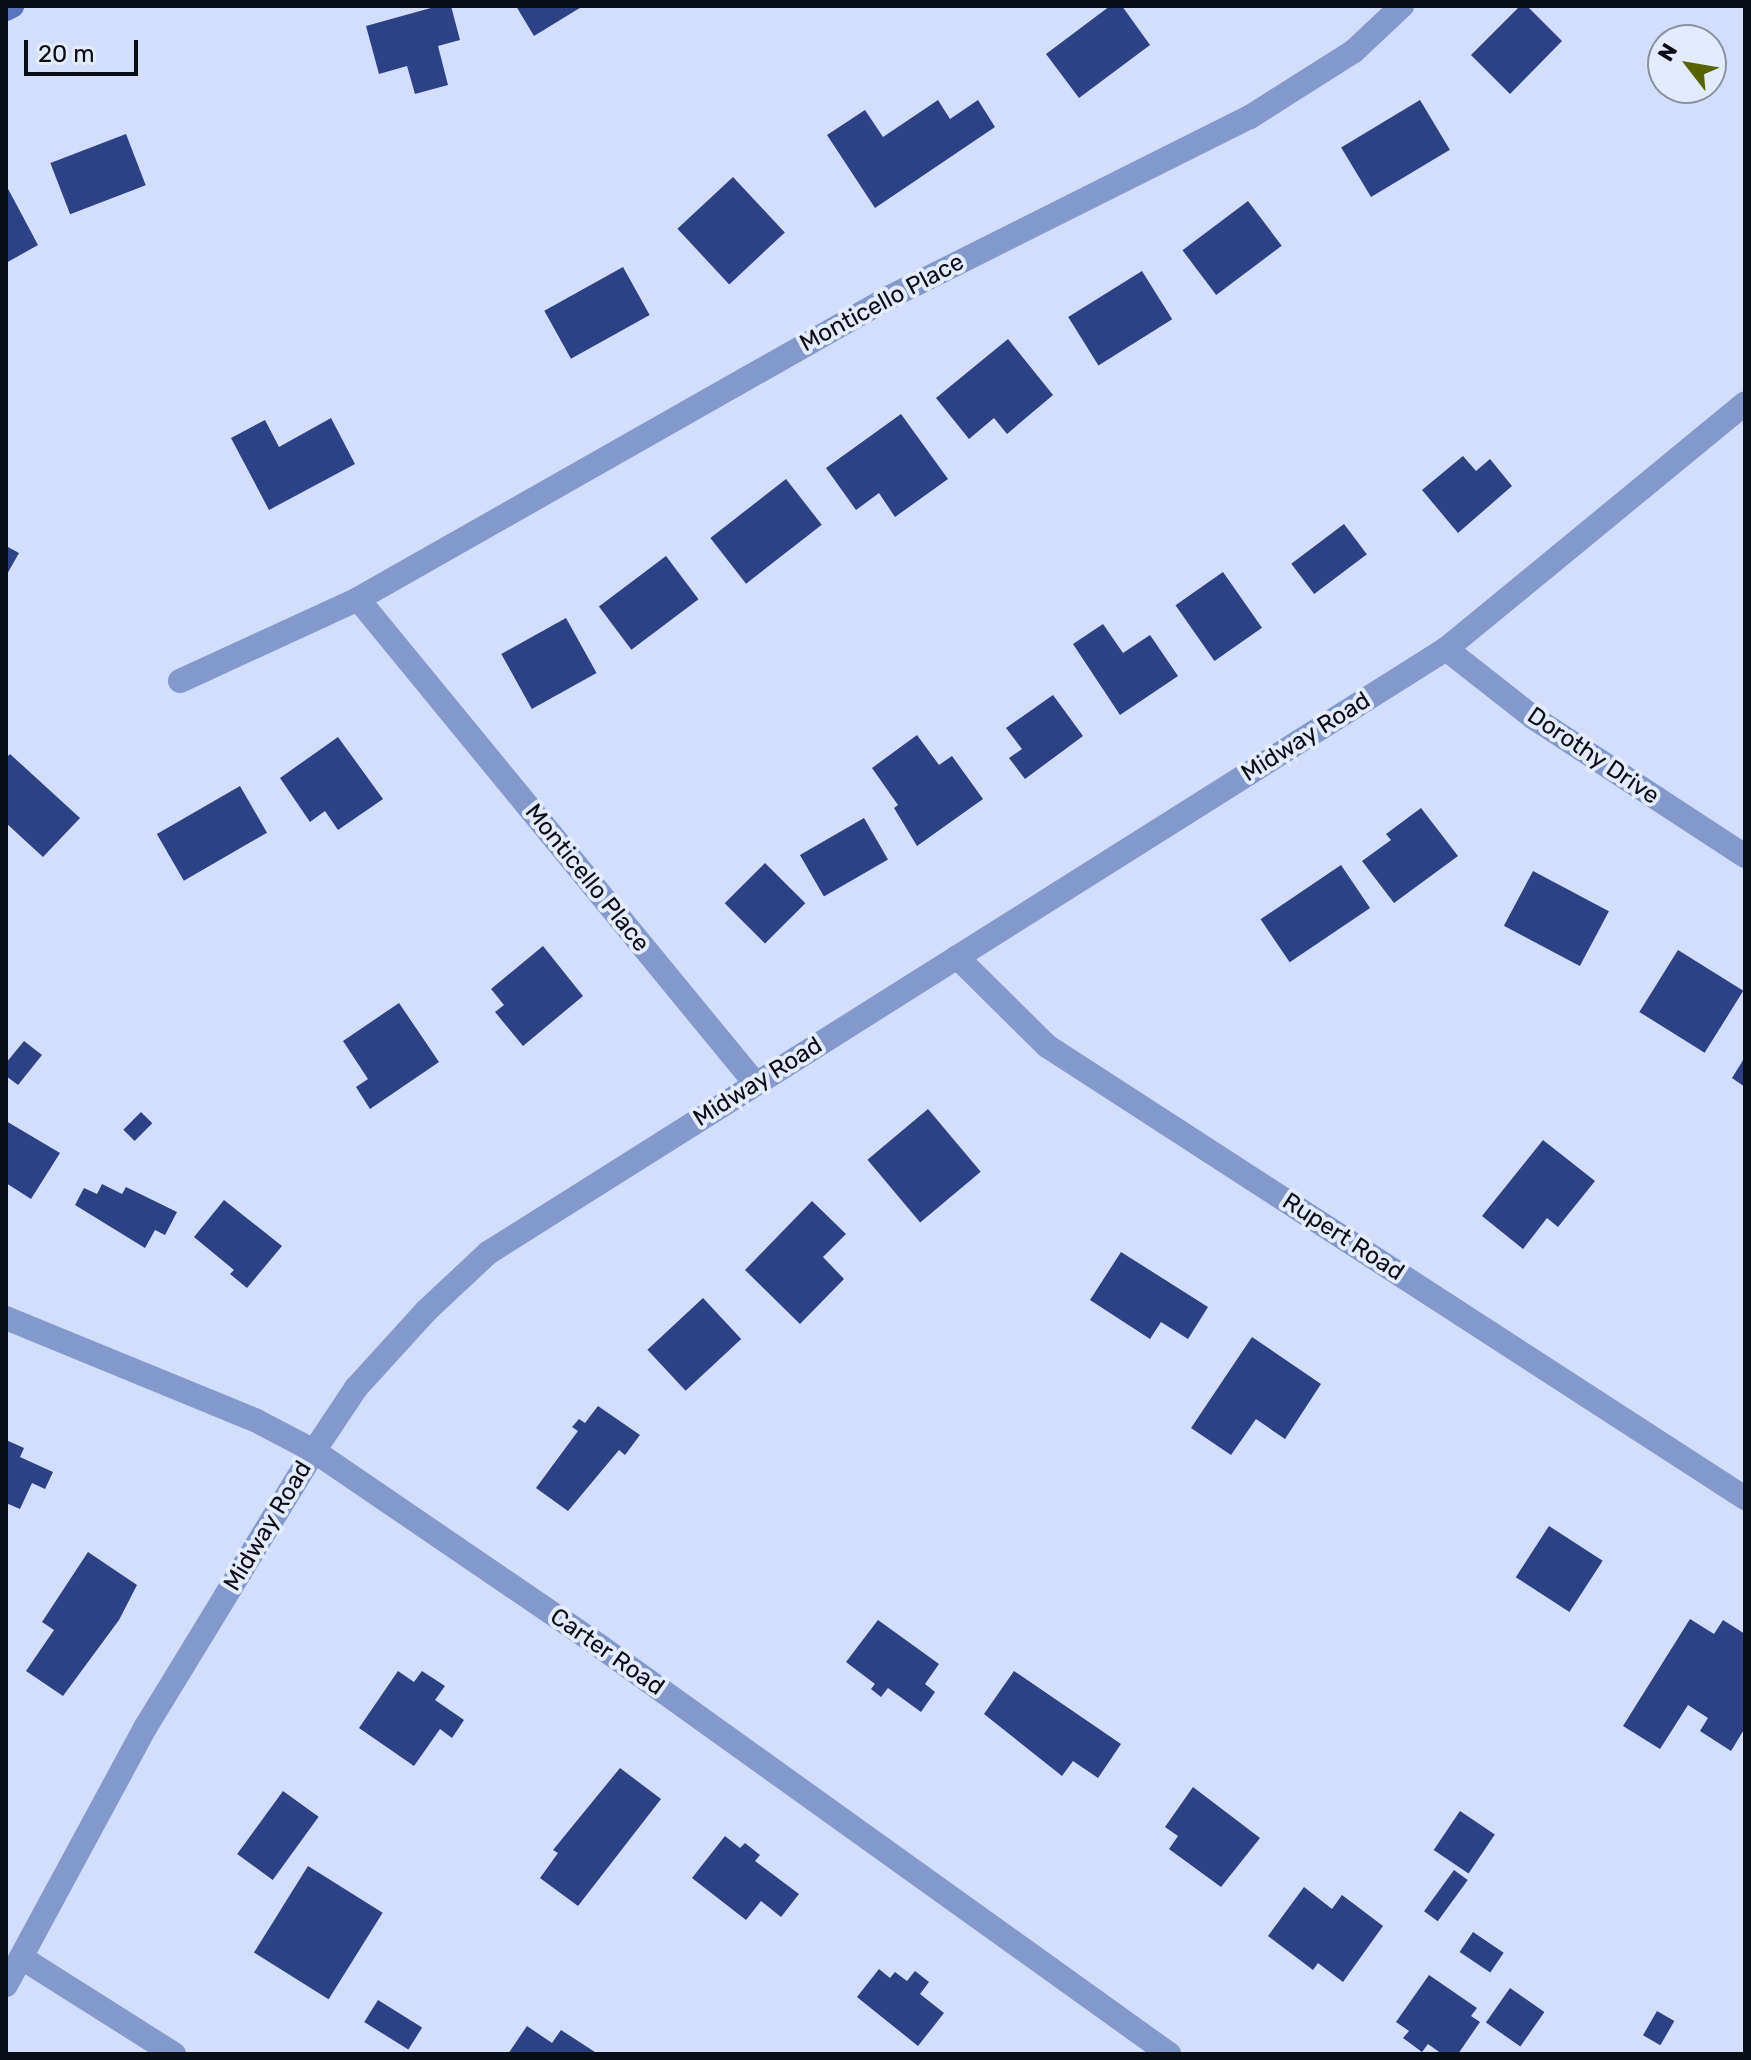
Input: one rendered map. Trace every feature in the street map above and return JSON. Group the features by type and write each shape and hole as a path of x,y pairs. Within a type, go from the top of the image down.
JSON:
{"main road":[{"path":"6,9 12,6"}],"street":[{"name":"Monticello Place","path":"180,681 358,599 890,297 1250,117 1354,51 1402,6"},
{"name":"Midway Road","path":"6,1985 145,1728 314,1451 356,1388 426,1311 488,1253 1446,649 1745,403"},
{"name":"Monticello Place","path":"358,599 755,1083"},
{"name":"Dorothy Drive","path":"1446,649 1534,718 1745,856"},
{"name":"Rupert Road","path":"957,957 1047,1046 1745,1498"},
{"name":"Carter Road","path":"6,1318 255,1420 314,1451 601,1647 1169,2054"},
{"path":"22,1958 174,2054"}],"building":[{"path":"438,6 451,6 460,40 438,46 448,85 415,94 407,66 379,74 366,26"},
{"path":"516,6 583,6 534,36"},
{"path":"1110,6 1122,6 1150,45 1079,98 1046,54"},
{"path":"1520,6 1527,6 1562,41 1510,94 1471,55"},
{"path":"938,100 950,119 978,100 995,127 875,208 827,135 865,110 883,137"},
{"path":"1420,100 1450,150 1371,197 1341,147"},
{"path":"126,134 146,185 70,214 50,163"},
{"path":"733,177 785,233 729,284 677,229"},
{"path":"6,185 38,245 6,263"},
{"path":"1248,201 1282,246 1216,295 1183,250"},
{"path":"623,267 650,315 571,359 544,311"},
{"path":"1142,271 1172,319 1098,365 1068,317"},
{"path":"1008,339 1053,395 1007,434 994,418 969,439 936,398"},
{"path":"901,414 948,479 895,517 879,493 856,510 826,468"},
{"path":"331,418 355,464 269,510 231,438 265,420 279,447"},
{"path":"1463,456 1476,471 1490,459 1512,486 1458,533 1422,490"},
{"path":"786,479 822,525 746,584 710,538"},
{"path":"1344,524 1367,554 1314,594 1291,564"},
{"path":"6,546 19,553 6,576"},
{"path":"666,556 698,599 631,650 599,607"},
{"path":"1223,572 1262,628 1214,661 1175,605"},
{"path":"566,618 597,673 532,709 501,654"},
{"path":"1103,624 1123,653 1150,635 1178,676 1120,715 1073,644"},
{"path":"1053,695 1083,736 1025,779 1009,758 1022,749 1006,728"},
{"path":"917,735 939,765 952,756 983,799 917,846 894,808 898,805 872,768"},
{"path":"338,737 383,799 338,830 325,811 310,822 280,778"},
{"path":"10,754 80,818 43,857 6,823 6,758"},
{"path":"240,786 267,833 184,881 157,834"},
{"path":"1421,808 1458,856 1394,903 1362,861 1391,840 1386,834"},
{"path":"864,818 888,860 824,897 800,855"},
{"path":"765,863 805,903 765,944 725,903"},
{"path":"1341,865 1370,908 1290,962 1261,919"},
{"path":"1533,871 1609,911 1580,966 1504,926"},
{"path":"543,946 583,996 523,1046 495,1012 504,1005 491,989"},
{"path":"1678,950 1743,991 1705,1053 1639,1012"},
{"path":"399,1003 439,1062 370,1109 356,1087 368,1079 343,1041"},
{"path":"24,1041 42,1055 18,1085 6,1076 6,1063"},
{"path":"1745,1057 1745,1087 1732,1078"},
{"path":"928,1109 981,1172 920,1223 867,1160"},
{"path":"141,1112 152,1123 135,1141 123,1130"},
{"path":"6,1121 60,1153 31,1199 6,1183"},
{"path":"1543,1140 1595,1181 1558,1227 1547,1218 1523,1249 1482,1216"},
{"path":"102,1184 122,1194 126,1187 177,1212 165,1235 155,1230 145,1248 75,1205 84,1188 97,1194"},
{"path":"224,1200 282,1246 247,1288 230,1274 234,1270 194,1237"},
{"path":"812,1201 846,1234 823,1257 844,1279 800,1324 745,1270"},
{"path":"1121,1252 1208,1307 1188,1339 1161,1322 1150,1339 1090,1300"},
{"path":"703,1298 741,1339 686,1391 647,1350"},
{"path":"1252,1337 1321,1384 1285,1439 1256,1419 1231,1455 1191,1428"},
{"path":"598,1406 640,1435 625,1455 619,1450 568,1511 536,1488 578,1431 572,1427 579,1419 585,1423"},
{"path":"6,1440 24,1448 20,1457 53,1472 45,1489 32,1483 20,1509 6,1503"},
{"path":"1549,1526 1603,1561 1569,1612 1516,1577"},
{"path":"88,1552 137,1585 119,1620 63,1696 26,1671 54,1630 42,1622"},
{"path":"1690,1619 1714,1634 1723,1620 1745,1634 1745,1728 1731,1751 1700,1731 1708,1718 1688,1705 1660,1749 1623,1726"},
{"path":"878,1620 939,1664 925,1684 935,1692 921,1712 888,1688 881,1697 871,1689 875,1684 846,1662"},
{"path":"398,1671 414,1682 422,1671 445,1686 435,1700 464,1720 452,1738 440,1729 414,1766 359,1728"},
{"path":"1014,1671 1121,1744 1098,1778 1073,1761 1062,1776 984,1714"},
{"path":"620,1768 661,1799 578,1906 540,1878 558,1853 553,1850"},
{"path":"1193,1787 1260,1838 1221,1887 1169,1849 1178,1836 1165,1827"},
{"path":"283,1791 319,1817 273,1880 237,1854"},
{"path":"1460,1811 1495,1834 1469,1873 1434,1850"},
{"path":"725,1836 740,1848 745,1843 760,1855 755,1861 799,1894 781,1917 761,1901 746,1920 692,1878"},
{"path":"308,1866 383,1913 329,1999 254,1953"},
{"path":"1454,1870 1468,1880 1438,1921 1424,1911"},
{"path":"1304,1887 1332,1909 1342,1895 1383,1926 1343,1982 1318,1963 1313,1970 1268,1936"},
{"path":"1473,1932 1504,1953 1490,1973 1460,1952"},
{"path":"879,1969 890,1978 895,1972 907,1981 915,1971 929,1982 920,1994 944,2013 918,2046 857,1997"},
{"path":"1429,1975 1477,2008 1471,2016 1480,2022 1458,2054 1442,2054 1428,2044 1422,2052 1403,2038 1409,2031 1396,2022"},
{"path":"1510,1988 1544,2012 1520,2046 1486,2022"},
{"path":"378,2000 422,2028 408,2050 364,2022"},
{"path":"1657,2011 1674,2021 1660,2045 1643,2035"},
{"path":"527,2026 552,2043 561,2030 598,2054 508,2054"}]}
